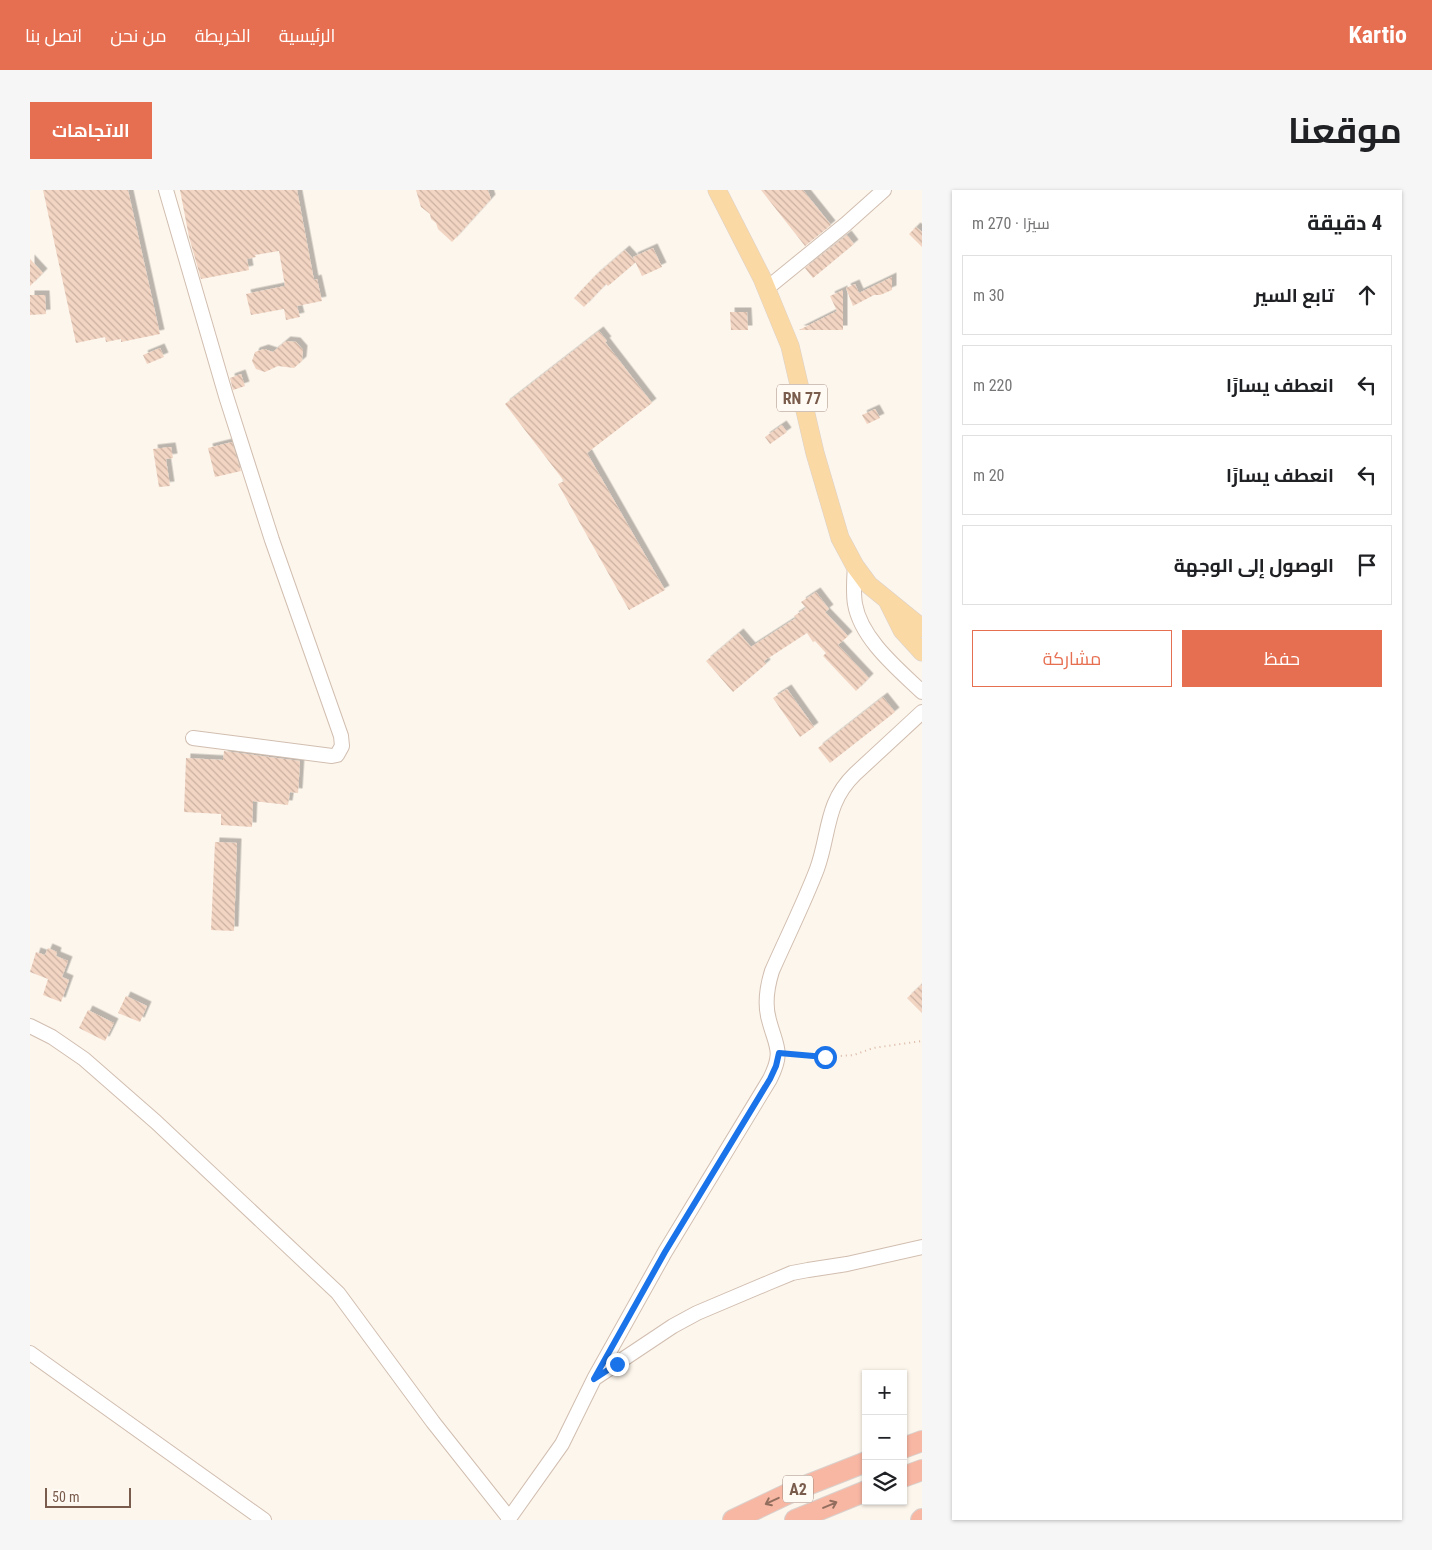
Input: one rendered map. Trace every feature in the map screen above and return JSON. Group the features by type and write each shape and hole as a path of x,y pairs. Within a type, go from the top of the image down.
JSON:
{"highway":[{"path":"907,1447 922,1441"},
{"name":"A2","path":"733,1520 800,1488 862,1464"},
{"path":"907,1476 922,1470"},
{"name":"A2","path":"795,1520 862,1493"}],"main road":[{"name":"RN 77","path":"720,191 766,289 790,346 831,510 840,538 854,566 869,585 922,628"},
{"path":"888,602 902,630 922,652"}],"street":[{"path":"166,190 226,396 272,540 341,736 342,746 337,755 332,756 193,738"},
{"path":"766,289 846,224 884,190"},
{"path":"854,566 855,606 862,624 888,660 922,692"},
{"path":"30,1026 52,1037 84,1059 134,1103 338,1293 433,1422 509,1519 562,1444 594,1379 665,1252 770,1079 776,1066 779,1053 768,1020 767,987 772,971 818,866 832,808 837,796 845,784 922,712"},
{"path":"594,1379 672,1326 697,1313 792,1273 847,1264 922,1247"},
{"path":"30,1352 264,1520"}],"path":[{"path":"779,1053 825,1057 854,1055 873,1048 922,1041"}],"building":[{"path":"43,190 128,190 160,334 121,342 121,339 106,342 105,337 76,343"},
{"path":"180,190 297,190 314,280 317,279 322,301 297,306 300,317 286,320 284,309 251,315 246,294 285,286 279,251 255,255 256,257 247,259 249,270 201,279 189,237"},
{"path":"416,190 488,190 491,199 452,242 438,229 430,214 421,207"},
{"path":"761,190 803,190 831,225 805,246"},
{"path":"916,227 922,232 922,247 909,234"},
{"path":"847,235 854,244 813,278 805,268"},
{"path":"653,248 662,267 642,276 633,257"},
{"path":"625,250 636,262 608,286 606,284 584,307 574,298 595,276"},
{"path":"30,259 43,273 30,286"},
{"path":"892,277 892,290 880,295 874,295 853,306 846,288 855,284 859,293"},
{"path":"843,290 843,330 799,330 837,311 830,296"},
{"path":"30,295 45,295 46,314 30,315"},
{"path":"730,312 747,312 748,330 731,330"},
{"path":"599,331 607,341 605,342 652,403 587,453 665,590 629,610 558,484 564,481 505,404"},
{"path":"286,341 296,342 303,350 302,361 294,368 278,366 265,372 256,369 252,361 255,352 264,349 273,352"},
{"path":"160,348 164,357 147,364 143,355"},
{"path":"241,374 245,386 233,390 230,378"},
{"path":"875,409 880,418 867,424 862,415"},
{"path":"782,425 787,432 770,444 765,437"},
{"path":"232,442 241,471 215,477 208,448"},
{"path":"171,447 173,458 166,459 170,486 159,487 153,449"},
{"path":"816,592 829,609 825,612 848,636 838,645 869,678 856,691 823,656 826,653 815,641 813,642 807,633 764,661 766,664 733,692 706,661 739,633 751,647 796,618 794,616 806,608 801,602"},
{"path":"787,689 814,727 800,737 773,698"},
{"path":"883,697 895,712 830,763 818,748"},
{"path":"224,751 300,761 298,793 290,792 288,805 253,801 252,827 221,825 221,814 184,812 186,758 223,760"},
{"path":"215,842 237,843 234,931 211,930"},
{"path":"48,948 57,952 56,956 68,961 62,977 69,980 61,1002 43,995 48,979 30,972 36,952 45,955"},
{"path":"922,984 922,1013 907,998"},
{"path":"126,996 147,1006 140,1022 118,1013"},
{"path":"88,1010 114,1023 105,1041 79,1028"}],"route":[{"path":"617,1364 594,1379 665,1252 770,1079 779,1053 825,1057"}]}
